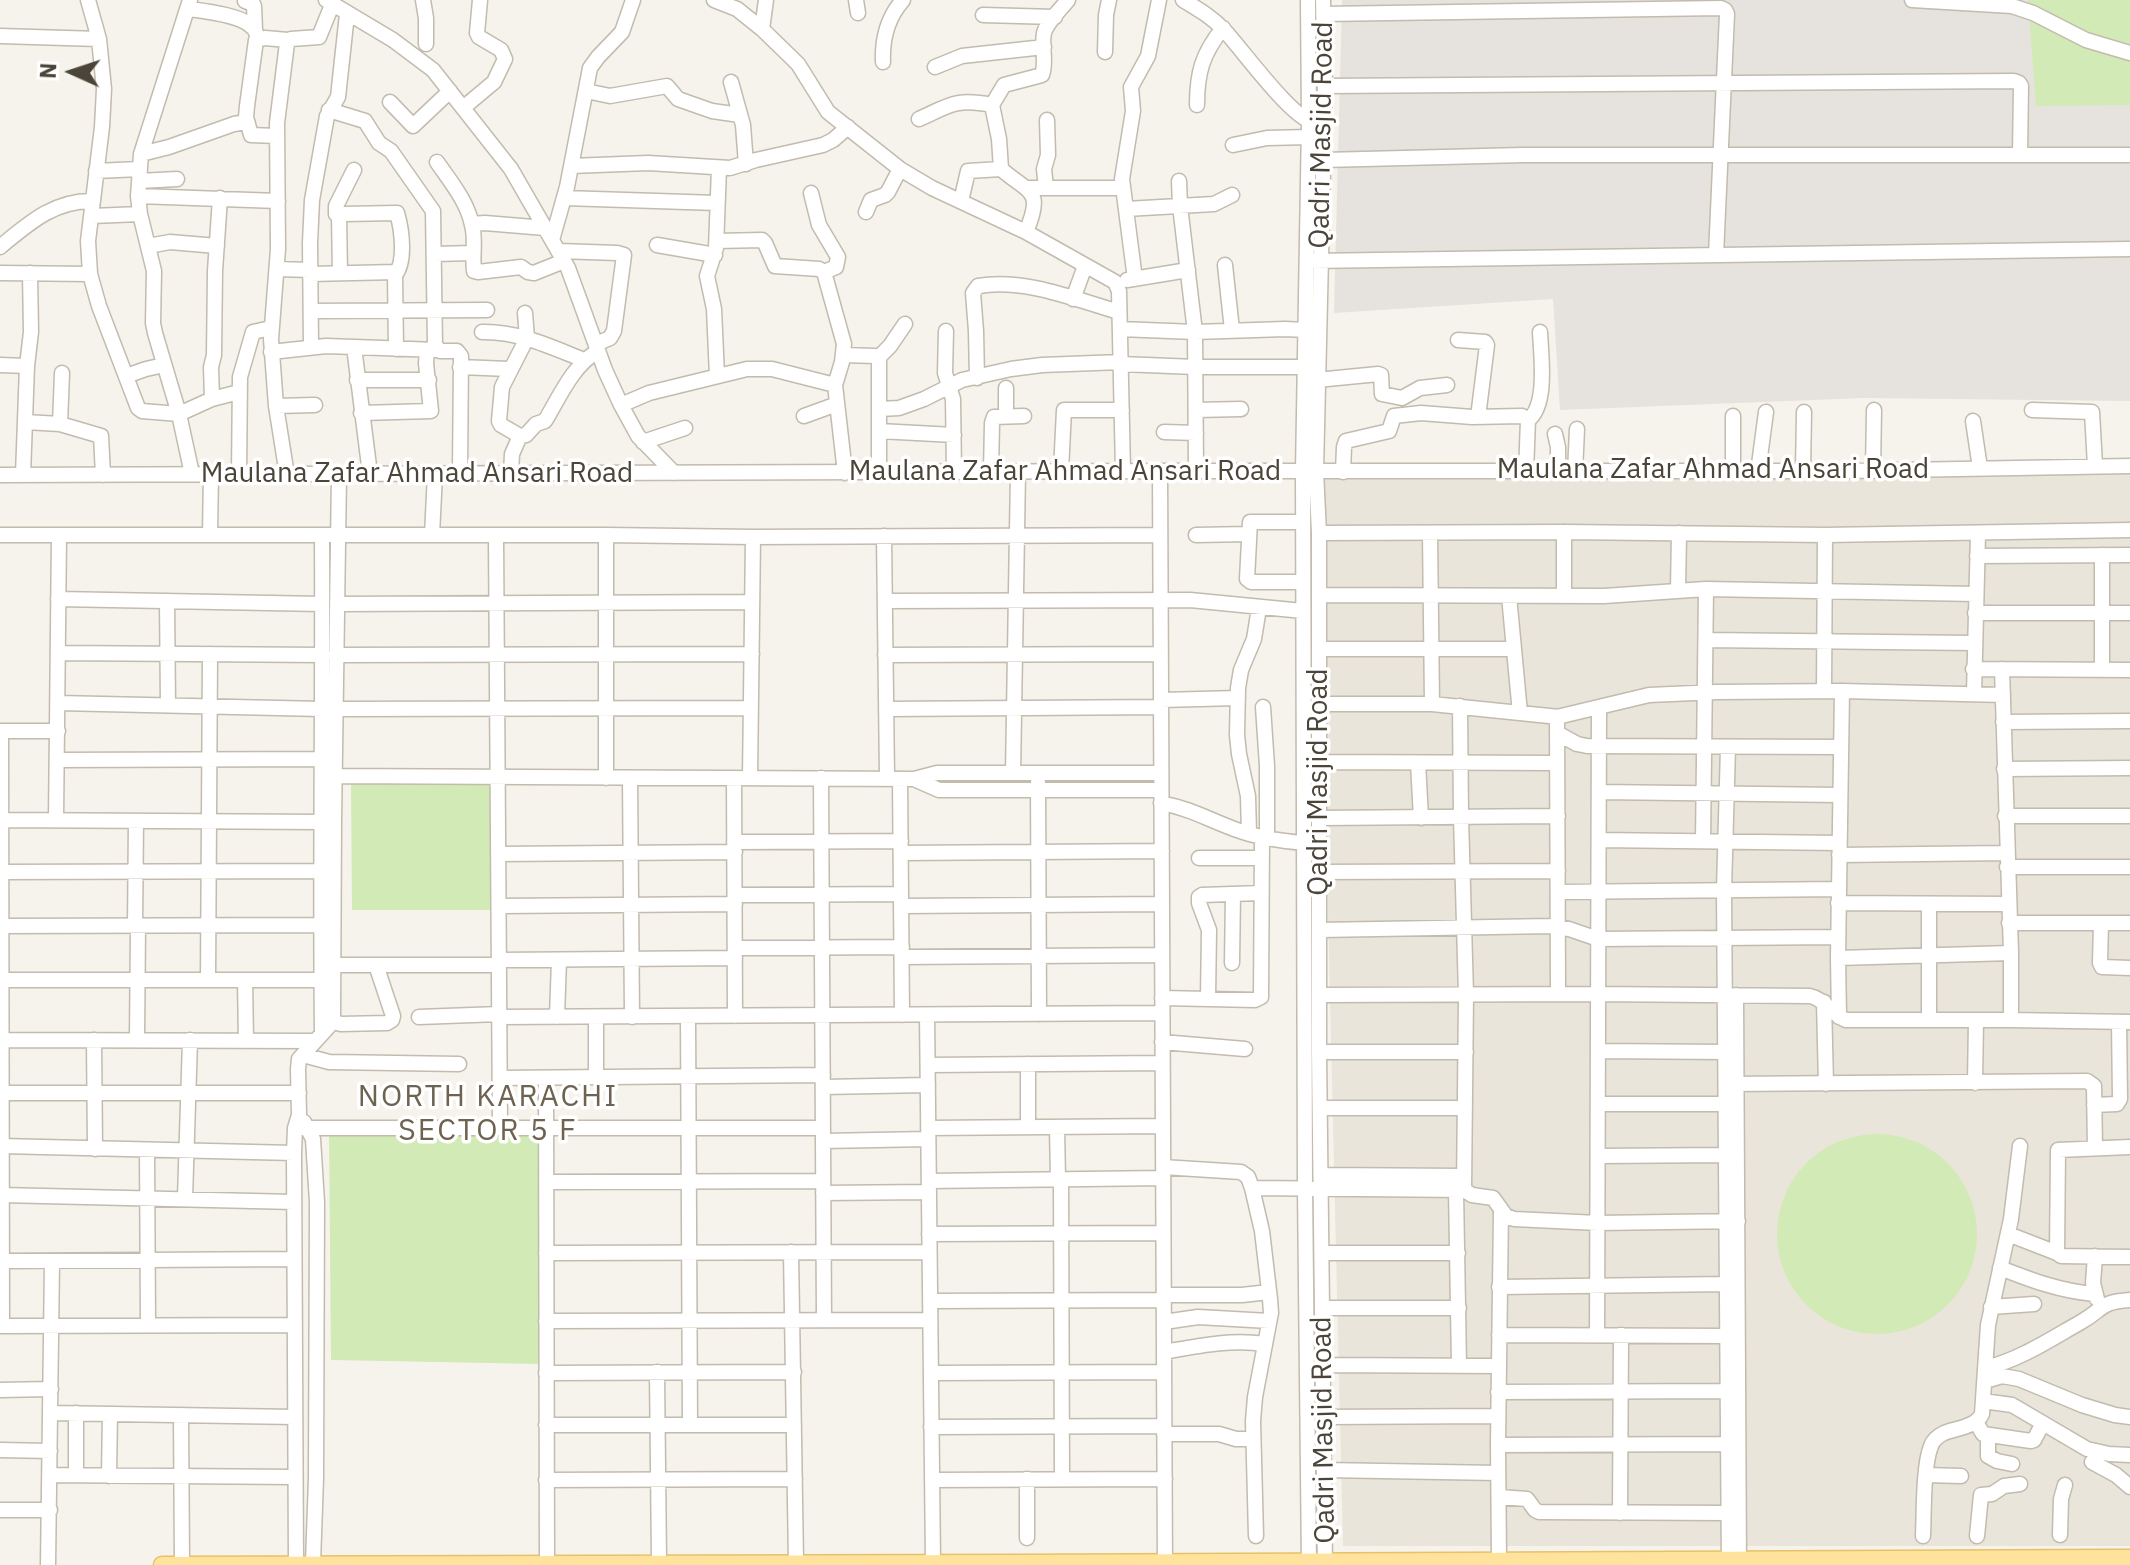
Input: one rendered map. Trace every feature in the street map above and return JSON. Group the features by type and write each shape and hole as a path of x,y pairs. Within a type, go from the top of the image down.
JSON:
{"main road":[{"path":"162,1565 1499,1560 1734,1562 2130,1558"}],"street":[{"path":"88,0 99,39 104,89 88,241 90,274 138,408 179,414 212,399 239,392"},
{"path":"423,0 426,44"},
{"path":"463,108 494,82 505,59 501,50 477,33 480,0"},
{"path":"437,162 455,187 472,224 473,269 476,272 521,267 534,273 555,245 590,68 622,32 633,0"},
{"path":"714,0 737,9 798,64 828,112 900,169 932,188 1026,232 1115,282 1188,270"},
{"path":"762,29 766,0"},
{"path":"883,62 882,46 886,28 903,0"},
{"path":"1001,169 992,105 1004,85 1042,75 1045,28 1068,0"},
{"path":"1105,52 1109,0"},
{"path":"1135,279 1122,188 1123,169 1133,111 1131,87 1148,56 1159,0"},
{"path":"1183,0 1209,15 1223,28 1293,111 1314,127"},
{"name":"Qadri Masjid Road","path":"1308,0 1314,127 1317,380 1303,522 1305,1189 1325,1563"},
{"path":"1912,0 2012,6 2033,13 2086,40 2130,53"},
{"path":"245,1 254,6 256,34 247,122 251,135 276,136"},
{"path":"192,474 179,414 153,323 154,271 140,214 139,175 190,4 248,23 256,34 288,40 319,37 336,5"},
{"path":"336,5 393,40 433,70 511,169 555,245 621,405 643,442 674,473"},
{"path":"311,347 312,200 329,110 338,97 336,5"},
{"path":"1323,7 1725,10 1725,82 1716,255"},
{"name":"Qadri Masjid Road","path":"1323,7 1325,86 1314,127 1324,160 1305,330 1305,367 1310,471 1319,533 1319,1052 1325,1563"},
{"path":"983,15 1055,17"},
{"path":"1197,105 1200,67 1223,28"},
{"path":"0,36 99,39"},
{"path":"287,475 276,406 271,328 278,249 276,136 288,40"},
{"path":"935,67 962,56 1044,47"},
{"path":"1325,86 2014,81 2021,86 2020,155"},
{"path":"731,82 743,125 746,164"},
{"path":"586,91 610,96 667,86 678,99 712,111 740,115"},
{"path":"390,102 413,126 450,91"},
{"path":"919,119 957,102 992,105"},
{"path":"329,110 365,121 379,143 391,151 433,211 435,345 426,363 431,411 361,413"},
{"path":"1046,188 1047,120"},
{"path":"139,175 169,147 247,122"},
{"path":"571,166 648,163 730,168 823,145 848,127"},
{"path":"1233,145 1314,127"},
{"path":"1324,160 1523,155 2130,155"},
{"path":"717,376 715,319 707,276 716,248 719,168"},
{"path":"866,212 871,200 888,192 900,169"},
{"path":"961,201 967,172 1001,169 1032,193 1034,204 1026,232"},
{"path":"340,273 336,206 354,170"},
{"path":"96,171 177,179"},
{"path":"139,175 220,198 278,201"},
{"path":"1179,181 1195,332 1196,471"},
{"path":"1028,188 1122,188"},
{"path":"811,193 819,225 838,257 836,267 824,272"},
{"path":"1126,209 1214,204 1232,195"},
{"path":"212,399 220,198"},
{"path":"564,198 717,203"},
{"path":"0,247 25,226 71,201 92,208 140,214"},
{"path":"339,216 397,213 401,233 401,266 395,275 396,349"},
{"path":"472,224 485,223 555,245 624,255 614,331 610,338 584,360 545,421 536,424 525,436 520,436 500,424 501,392 509,369 527,338 525,313"},
{"path":"657,245 716,248 762,240 775,266 824,272 841,332 843,355 835,385 845,473"},
{"path":"148,246 170,242 217,246"},
{"path":"1314,261 2130,249"},
{"path":"434,254 473,253"},
{"path":"1225,265 1232,330"},
{"path":"1073,299 1085,266"},
{"path":"277,269 340,273 396,272"},
{"path":"0,273 90,274"},
{"path":"23,475 31,332 30,273"},
{"path":"1115,282 1119,291 1123,471"},
{"path":"977,378 974,289 978,286 1012,285 1119,312"},
{"path":"311,311 487,310"},
{"path":"878,358 905,324"},
{"path":"239,474 240,377 253,332 271,328"},
{"path":"1120,329 1195,332 1305,330"},
{"path":"946,331 945,373 953,399 954,472"},
{"path":"482,332 527,338 584,360"},
{"path":"1526,472 1528,420 1539,404 1542,374 1540,332"},
{"path":"1458,340 1485,342 1487,345 1478,417"},
{"path":"245,365 311,347 459,352 460,474"},
{"path":"354,347 370,474"},
{"path":"843,355 878,358"},
{"path":"878,358 879,473"},
{"path":"879,409 911,404 962,380 1042,365 1121,363 1305,367"},
{"path":"0,365 27,366"},
{"path":"126,376 164,365"},
{"path":"460,367 509,369"},
{"path":"621,405 649,393 747,369 772,369 835,385"},
{"path":"60,424 62,373"},
{"path":"1317,380 1378,374 1381,375 1382,394 1399,398 1407,397 1420,388 1447,385"},
{"path":"357,380 429,380"},
{"path":"1006,388 1006,416"},
{"path":"804,416 837,404"},
{"path":"276,406 315,405"},
{"path":"1196,410 1241,409"},
{"path":"1061,471 1064,410 1122,410"},
{"path":"1873,471 1874,410"},
{"path":"2032,410 2092,412 2095,466"},
{"path":"1758,472 1766,412"},
{"path":"1803,471 1804,412"},
{"path":"1343,472 1346,441 1389,431 1394,416 1421,413 1517,416 1528,420"},
{"path":"991,472 992,420 997,416 1024,416"},
{"path":"1733,416 1733,472"},
{"path":"1973,421 1980,468"},
{"path":"25,422 60,424 101,436 103,475"},
{"path":"643,442 685,428"},
{"path":"1575,472 1577,429"},
{"path":"879,431 954,435"},
{"path":"1164,432 1196,433"},
{"path":"1555,434 1558,472"},
{"path":"511,474 512,454 520,436"},
{"name":"Maulana Zafar Ahmad Ansari Road","path":"0,475 1758,472 2130,466"},
{"path":"1160,471 1165,1563"},
{"path":"1013,773 1018,472"},
{"path":"210,535 211,474"},
{"path":"330,604 339,535 339,474"},
{"path":"432,535 435,474"},
{"path":"1303,522 1249,523 1248,581 1303,582"},
{"path":"1319,533 1825,535 2130,530"},
{"path":"1564,532 1564,596"},
{"path":"1430,533 1432,704"},
{"path":"1678,591 1679,533"},
{"path":"1196,535 1249,534"},
{"path":"1974,694 1978,534"},
{"path":"0,535 1160,535"},
{"path":"56,820 59,535"},
{"path":"322,535 330,604 328,759 321,822 323,1031"},
{"path":"606,535 606,778"},
{"path":"1824,691 1825,535"},
{"path":"496,536 500,1128"},
{"path":"884,536 886,709 900,779 902,1015"},
{"path":"750,778 753,537"},
{"path":"2102,555 2102,670"},
{"path":"1977,556 2130,555"},
{"path":"1319,595 1604,596 1706,589 1976,594"},
{"path":"1703,841 1706,589"},
{"path":"1509,596 1520,713"},
{"path":"58,599 330,604 752,602"},
{"path":"885,601 1190,600 1303,611"},
{"path":"167,601 168,705"},
{"path":"419,1017 1039,1014 1162,1006 1208,999 1255,1000 1261,997 1261,858 1237,735 1241,670 1254,639 1259,608"},
{"path":"1975,613 2130,613"},
{"path":"1706,640 1974,643"},
{"path":"1319,649 1514,649"},
{"path":"58,653 752,654"},
{"path":"208,980 210,654"},
{"path":"885,655 1161,654"},
{"path":"1973,669 2130,670"},
{"path":"2002,669 2011,1020"},
{"path":"1558,725 1599,707 1649,695 1824,691 2003,695"},
{"path":"1839,1017 1842,691"},
{"path":"886,709 1015,708 1238,698"},
{"path":"58,703 329,709 751,708"},
{"path":"1319,704 1432,704 1520,713 1558,725 1577,744 1599,746 1841,747"},
{"path":"1459,1366 1458,1253 1466,1052 1460,706"},
{"path":"1259,837 1267,766 1263,707"},
{"path":"1597,1335 1599,707"},
{"path":"2003,722 2130,721"},
{"path":"1558,725 1558,994"},
{"path":"58,731 1,731 1,1326 294,1325"},
{"path":"1728,747 1724,890 1731,995 1734,1562"},
{"path":"57,760 328,759"},
{"path":"296,1564 294,1153 301,1123 299,1059 323,1031 334,1004 334,776 328,759"},
{"path":"1319,762 1557,763"},
{"path":"1418,763 1421,818"},
{"path":"2004,769 2130,768"},
{"path":"334,776 900,779 937,773 1161,773"},
{"path":"1038,774 1039,1014"},
{"path":"630,778 632,1017"},
{"path":"734,778 735,1016"},
{"path":"821,778 824,1320"},
{"path":"900,779 939,790 1038,790 1161,796 1259,837 1304,843"},
{"path":"1599,792 1840,795"},
{"path":"1319,818 1558,816"},
{"path":"2005,816 2130,816"},
{"path":"1,820 321,822"},
{"path":"136,821 137,1039"},
{"path":"1599,840 1725,842 2130,867"},
{"path":"498,854 631,853 822,841 1038,852 1162,851"},
{"path":"1199,858 1261,858"},
{"path":"1,872 321,871"},
{"path":"1319,872 1558,871"},
{"path":"1558,892 1724,890 1929,904 2009,904"},
{"path":"1208,999 1209,930 1199,899 1202,895 1261,893"},
{"path":"499,906 631,905 822,894 1039,905 1162,904"},
{"path":"1232,963 1233,894"},
{"path":"1929,904 1929,1020"},
{"path":"2009,923 2130,923"},
{"path":"2101,923 2102,967 2130,968"},
{"path":"1,926 322,925"},
{"path":"1319,930 1558,927 1598,939 1838,937"},
{"path":"335,965 631,959 822,947 1039,956 1162,955"},
{"path":"1838,958 2011,953"},
{"path":"557,1017 559,960"},
{"path":"1,1040 246,1041 323,1031 341,1024 387,1023 393,1016 376,965"},
{"path":"1,974 138,979 322,980"},
{"path":"245,980 246,1041"},
{"path":"1319,995 1810,996 1818,998 1846,1020 2124,1022 2120,1099 2117,1104 2094,1105"},
{"path":"1731,995 1726,1052 1732,1084 1726,1104 1726,1155 1732,1221 1727,1284 1727,1513 1734,1562"},
{"path":"1824,1002 1826,1084"},
{"path":"927,1015 933,1562"},
{"path":"688,1016 690,1425"},
{"path":"596,1017 596,1077"},
{"path":"1975,1083 1976,1020"},
{"path":"94,1040 95,1149"},
{"path":"185,1198 190,1040"},
{"path":"1162,1042 1245,1049"},
{"path":"1598,1051 1726,1052"},
{"path":"1319,1052 1466,1052"},
{"path":"303,1055 329,1062 459,1064"},
{"path":"928,1065 1162,1063"},
{"path":"1028,1064 1028,1127"},
{"path":"500,1078 688,1076 928,1085"},
{"path":"546,1078 547,1564"},
{"path":"1732,1084 2087,1081 2094,1086 2095,1148"},
{"path":"1,1093 299,1093"},
{"path":"1598,1104 1726,1104"},
{"path":"1321,1108 1465,1108"},
{"path":"301,1123 500,1128 689,1128 823,1134 1163,1126"},
{"path":"301,1123 313,1139 317,1202 313,1563"},
{"path":"1057,1127 1061,1234 1062,1479"},
{"path":"1,1146 294,1153"},
{"path":"1923,1536 1930,1447 1934,1439 1976,1422 1982,1414 1991,1307 2011,1219 2020,1146"},
{"path":"2057,1253 2057,1153 2061,1149 2130,1147"},
{"path":"147,1150 148,1325"},
{"path":"1598,1156 1726,1155"},
{"path":"546,1182 689,1181 823,1187 929,1186 1163,1173 1241,1172 1248,1177 1252,1188 1262,1231 1271,1313 1255,1397 1256,1536"},
{"path":"1252,1188 1305,1189 1321,1182 1461,1185 1472,1195 1493,1198 1506,1216 1514,1219 1598,1223 1732,1221"},
{"path":"1,1195 294,1202"},
{"path":"1499,1560 1501,1209"},
{"path":"929,1234 1163,1233"},
{"path":"2008,1234 2059,1256 2130,1257"},
{"path":"791,1252 796,1562"},
{"path":"546,1253 929,1252"},
{"path":"1322,1253 1458,1253"},
{"path":"1985,1374 2088,1318 2097,1300 2093,1283 2095,1256"},
{"path":"1,1261 293,1259"},
{"path":"48,1565 52,1261"},
{"path":"2000,1268 2097,1300 2130,1300"},
{"path":"1499,1287 1727,1284"},
{"path":"930,1301 1061,1301 1269,1292"},
{"path":"1991,1307 2034,1304"},
{"path":"1322,1308 1459,1308"},
{"path":"1164,1322 1198,1317 1269,1321"},
{"path":"546,1321 930,1320"},
{"path":"1499,1335 1727,1336"},
{"path":"1620,1513 1621,1335"},
{"path":"1164,1352 1225,1342 1265,1344"},
{"path":"295,1351 316,1352"},
{"path":"1323,1365 1499,1366"},
{"path":"657,1372 659,1562"},
{"path":"546,1373 794,1372"},
{"path":"931,1373 1164,1372"},
{"path":"1985,1374 2019,1379 2091,1409 2130,1417"},
{"path":"0,1390 51,1389"},
{"path":"1498,1392 1728,1391"},
{"path":"1983,1401 2012,1405 2087,1449 2130,1455"},
{"path":"51,1413 295,1417"},
{"path":"76,1413 76,1475"},
{"path":"109,1476 110,1414"},
{"path":"181,1415 182,1565"},
{"path":"1323,1417 1498,1416"},
{"path":"1976,1422 1981,1432 1988,1436 2033,1441 2043,1423"},
{"path":"546,1425 794,1425"},
{"path":"931,1427 1062,1426 1164,1430 1253,1439"},
{"path":"1988,1436 1990,1458 2012,1464"},
{"path":"1498,1445 1727,1444"},
{"path":"0,1450 50,1451"},
{"path":"2092,1462 2130,1487"},
{"path":"1324,1470 1498,1473"},
{"path":"50,1475 295,1477"},
{"path":"1926,1475 1961,1476"},
{"path":"546,1480 795,1479"},
{"path":"1027,1479 1027,1538"},
{"path":"932,1480 1165,1479"},
{"path":"1977,1536 1981,1495 1992,1494 2004,1486 2020,1484"},
{"path":"2060,1535 2061,1499 2065,1485"},
{"path":"1499,1497 1527,1499 1539,1512 1727,1513"},
{"path":"0,1510 50,1510"}],"shaded area":[{"path":"1342,0 2032,0 2036,105 2130,105 2130,401 1864,398 1560,410 1553,299 1334,313"},
{"path":"2130,470 2130,1546 1343,1546 1320,472"}],"green space":[{"path":"2028,0 2130,0 2130,105 2036,106"},
{"path":"351,784 491,784 492,910 352,910"},
{"path":"329,1134 540,1134 542,1364 331,1360"},
{"path":"1877,1134 1915,1142 1948,1163 1969,1196 1977,1234 1969,1272 1948,1305 1915,1326 1877,1334 1839,1326 1806,1305 1785,1272 1777,1234 1785,1196 1806,1163 1839,1142"}],"district":[{"name":"NORTH KARACHI SECTOR 5 F","path":"488,1114"}]}
